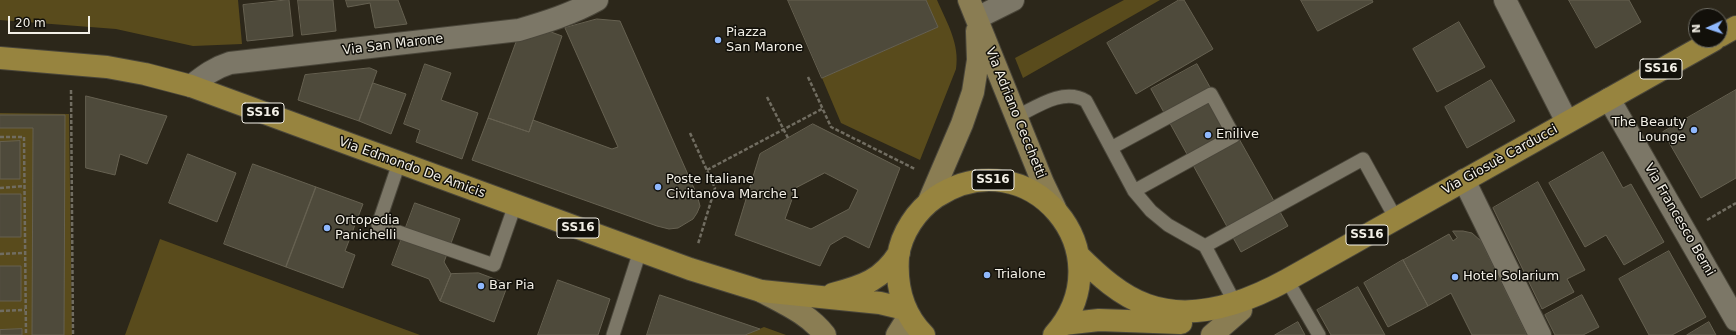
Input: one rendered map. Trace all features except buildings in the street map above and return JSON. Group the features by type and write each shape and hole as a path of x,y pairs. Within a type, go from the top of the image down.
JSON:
{"main road":[{"name":"Via Giosuè Carducci","path":"1059,331 1099,320 1170,324 1209,321 1279,285 1700,48"},
{"name":"Via Edmondo De Amicis","path":"0,58 107,67 145,74 191,86 690,269 761,291 880,303 907,312"},
{"name":"SS16","path":"924,335 907,312 899,288 897,271 899,253 904,236 911,223 930,201 948,190 959,184 971,181 996,180 1015,184 1032,191 1055,208 1067,224 1075,242 1079,256 1080,275 1078,292 1071,311 1059,331"},
{"name":"Via Edmondo De Amicis","path":"820,298 856,288 874,279 888,269 899,253"},
{"name":"Via Giosuè Carducci","path":"1079,256 1115,287 1131,298 1148,306 1159,309 1192,311 1238,307"}],"street":[{"name":"Via San Marone","path":"191,86 208,73 217,68 230,64 519,30 551,21 583,8 597,0"},
{"path":"973,9 1013,0"},
{"path":"1505,0 1567,122"},
{"name":"Via Adriano Cecchetti","path":"973,9 1016,117 1055,208"},
{"name":"Via Adriano Cecchetti","path":"930,201 962,124 973,92 978,60 973,9"},
{"name":"Via Francesco Berni","path":"1609,99 1736,320"},
{"path":"1464,180 1540,335"},
{"path":"761,291 800,312 818,326 825,335"},
{"name":"Via Giosuè Carducci","path":"1212,335 1238,307"},
{"path":"897,335 907,312"}],"lane":[{"path":"1111,148 1211,94 1234,136 1134,191"},
{"path":"1016,117 1057,97 1079,96 1086,101 1134,191 1151,211 1168,225 1205,246 1238,307"},
{"path":"1205,246 1364,159 1396,219"},
{"path":"399,163 378,225 494,265 515,205"},
{"path":"613,335 640,251"},
{"path":"1279,285 1319,335"}],"path":[{"path":"808,77 831,127 938,182"},
{"path":"71,89 73,335"},
{"path":"767,97 788,138"},
{"path":"707,170 822,109"},
{"path":"690,133 715,188 698,244"},
{"path":"0,137 24,137 26,335"},
{"path":"0,188 24,186"},
{"path":"1685,232 1736,203"},
{"path":"0,254 25,253"},
{"path":"0,311 25,310"}],"shaded area":[{"path":"0,0 238,0 242,44 193,46 116,29 0,20"},
{"path":"926,0 937,0 952,34 957,60 956,69 920,160 841,123 822,78 938,27"},
{"path":"1124,0 1160,0 1023,78 1015,58"},
{"path":"0,113 69,114 72,335 0,335"},
{"path":"160,239 420,335 125,335"},
{"path":"764,327 786,335 745,335"}],"place":[{"name":"Piazza San Marone","path":"718,40"},
{"name":"The Beauty Lounge","path":"1694,130"},
{"name":"Enilive","path":"1208,135"},
{"name":"Poste Italiane Civitanova Marche 1","path":"658,187"},
{"name":"Ortopedia Panichelli","path":"327,228"},
{"name":"Trialone","path":"987,275"},
{"name":"Hotel Solarium","path":"1455,277"},
{"name":"Bar Pia","path":"481,286"}]}
